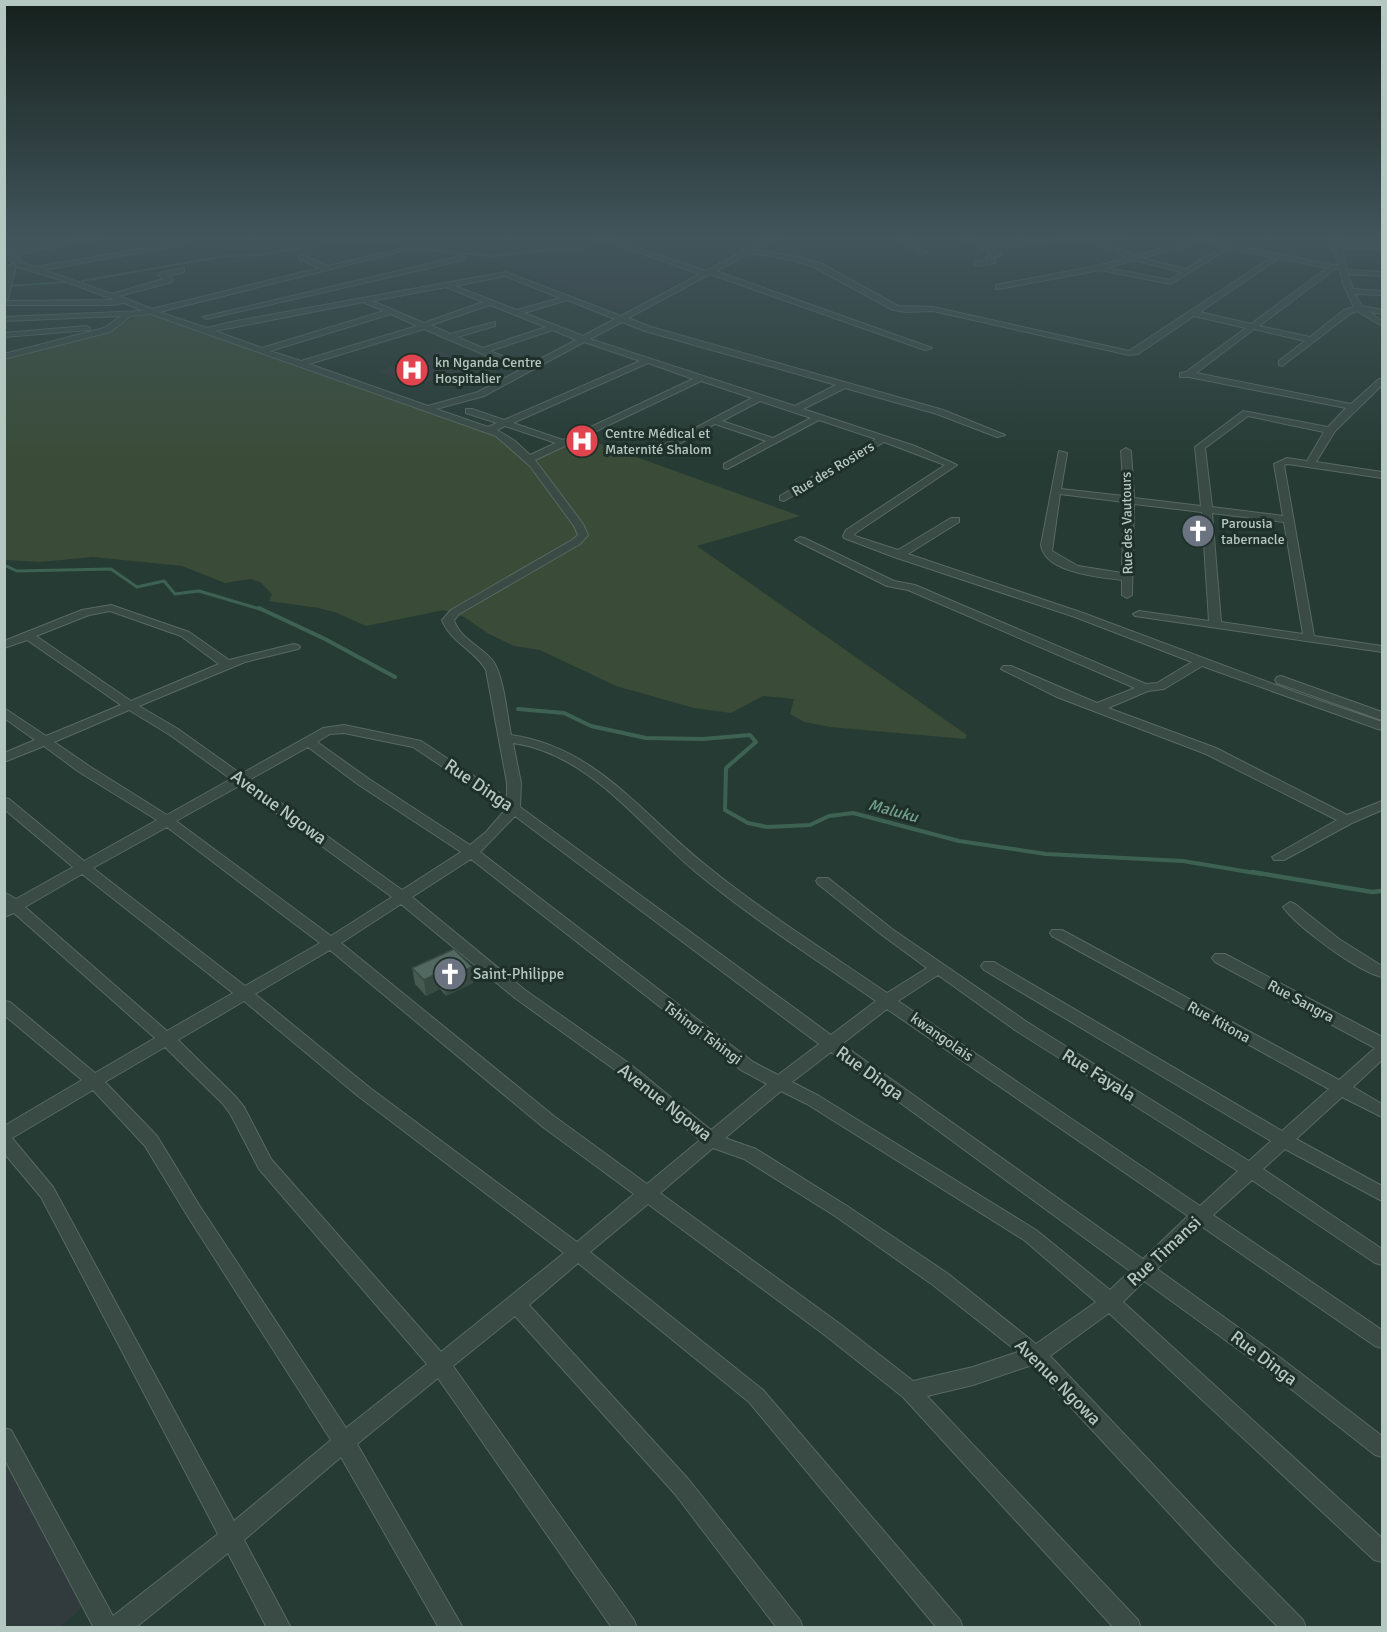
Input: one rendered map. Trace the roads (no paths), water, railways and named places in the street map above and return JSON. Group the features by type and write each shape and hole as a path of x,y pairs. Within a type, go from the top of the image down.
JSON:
{"street":[{"path":"4,319 136,313"},
{"path":"4,1134 331,943 471,852 499,828 513,808 514,783 490,665 453,630 448,620 455,612 581,539 582,531 530,459 512,442 489,430 158,313"},
{"path":"181,313 192,318"},
{"path":"172,319 207,317 224,313"},
{"path":"207,331 231,324 291,313"},
{"path":"263,350 387,313"},
{"path":"394,313 526,369"},
{"path":"301,364 459,313"},
{"path":"517,313 582,339 699,379 797,409 881,440 912,448 952,465 848,534 851,538 996,586 1383,726"},
{"path":"606,313 653,330 940,412 1000,435"},
{"path":"426,409 481,394 628,313"},
{"path":"827,313 928,348"},
{"path":"952,313 1132,353 1193,313"},
{"path":"1194,313 1312,340"},
{"path":"1270,313 1186,374 1353,407"},
{"path":"1282,363 1346,313"},
{"path":"1366,313 1383,324"},
{"path":"4,357 94,334 118,323 129,314"},
{"path":"207,317 231,324"},
{"path":"4,335 66,331 118,323"},
{"path":"448,337 492,324"},
{"path":"481,351 552,328"},
{"path":"489,430 646,361"},
{"path":"530,459 567,444 699,379"},
{"path":"1310,464 1317,446 1329,430 1383,381"},
{"path":"797,409 845,384"},
{"path":"462,421 481,394"},
{"path":"659,451 758,398"},
{"path":"469,411 567,444"},
{"path":"1215,624 1200,447 1245,414 1329,430"},
{"path":"727,466 819,417"},
{"path":"714,422 774,441"},
{"name":"Rue des Rosiers","path":"784,498 881,440"},
{"name":"Rue des Vautours","path":"1126,450 1129,501 1127,595"},
{"path":"1062,453 1046,545 1047,552 1062,564 1076,569 1129,577"},
{"path":"1309,638 1280,464 1287,461 1383,475"},
{"path":"1056,491 1289,520"},
{"path":"898,555 956,520"},
{"path":"800,540 891,584 911,587 1145,688"},
{"path":"4,645 86,612 111,608 185,634 226,664"},
{"path":"1139,614 1383,649"},
{"name":"Avenue Ngowa","path":"27,635 131,706 174,732 401,896 520,994 624,1068 713,1141 750,1154 841,1211 940,1279 1036,1355 1226,1558 1295,1628"},
{"path":"4,758 226,664 260,653 294,647"},
{"path":"1099,707 1145,688 1160,686 1202,661"},
{"path":"1007,669 1062,694 1211,751 1347,819"},
{"path":"1281,680 1383,716"},
{"path":"4,712 84,769 169,822 331,943 549,1122 833,1330 910,1390 1130,1628"},
{"name":"kwangolais","path":"502,723 597,774 701,869 753,909 1383,1340"},
{"name":"Rue Dinga","path":"309,742 327,731 344,729 401,740 423,747 513,808 831,1044 1275,1365 1383,1448"},
{"path":"309,742 169,822 8,905 166,1041 229,1100 238,1111 265,1164 441,1366 626,1628"},
{"name":"Tshingi Tshingi","path":"309,742 364,782 471,852 754,1071 813,1100 1030,1235 1110,1302 1383,1552"},
{"path":"4,802 83,868 245,994 364,1092 577,1252 756,1396 780,1421 952,1628"},
{"path":"1279,857 1347,819 1383,805"},
{"name":"Rue Fayala","path":"824,881 880,927 1022,1026 1252,1171 1383,1258"},
{"path":"1290,907 1317,933 1383,972"},
{"name":"Rue Kitona","path":"1057,933 1383,1111"},
{"name":"Rue Sangra","path":"1220,958 1383,1044"},
{"path":"989,966 1285,1141 1383,1194"},
{"path":"116,1628 441,1366 713,1141 779,1083 888,1000 938,968"},
{"path":"4,1006 94,1081 151,1141 193,1210 344,1442 452,1628"},
{"name":"Rue Timansi","path":"910,1390 973,1376 1036,1355 1110,1302 1200,1216 1383,1051"},
{"path":"4,1140 47,1192 280,1628"},
{"path":"516,1304 682,1487 792,1628"},
{"path":"4,1437 107,1628"}],"waterway":[{"path":"4,565 17,571 111,569 137,587 164,581 175,594 199,591 263,610"},
{"path":"259,608 325,639 395,677"},
{"name":"Maluku","path":"518,709 564,713 591,726 646,738 703,739 750,735 756,742 726,768 725,810 748,823 767,827 810,825 829,816 853,813 959,841 1046,854 1183,861 1261,874"},
{"name":"Maluku","path":"1252,872 1372,892 1382,891"}],"place":[{"name":"kn Nganda Centre Hospitalier","path":"412,370"},
{"name":"Centre Médical et Maternité Shalom","path":"582,441"},
{"name":"Parousia tabernacle","path":"1198,531"},
{"name":"Saint-Philippe","path":"450,974"}]}
